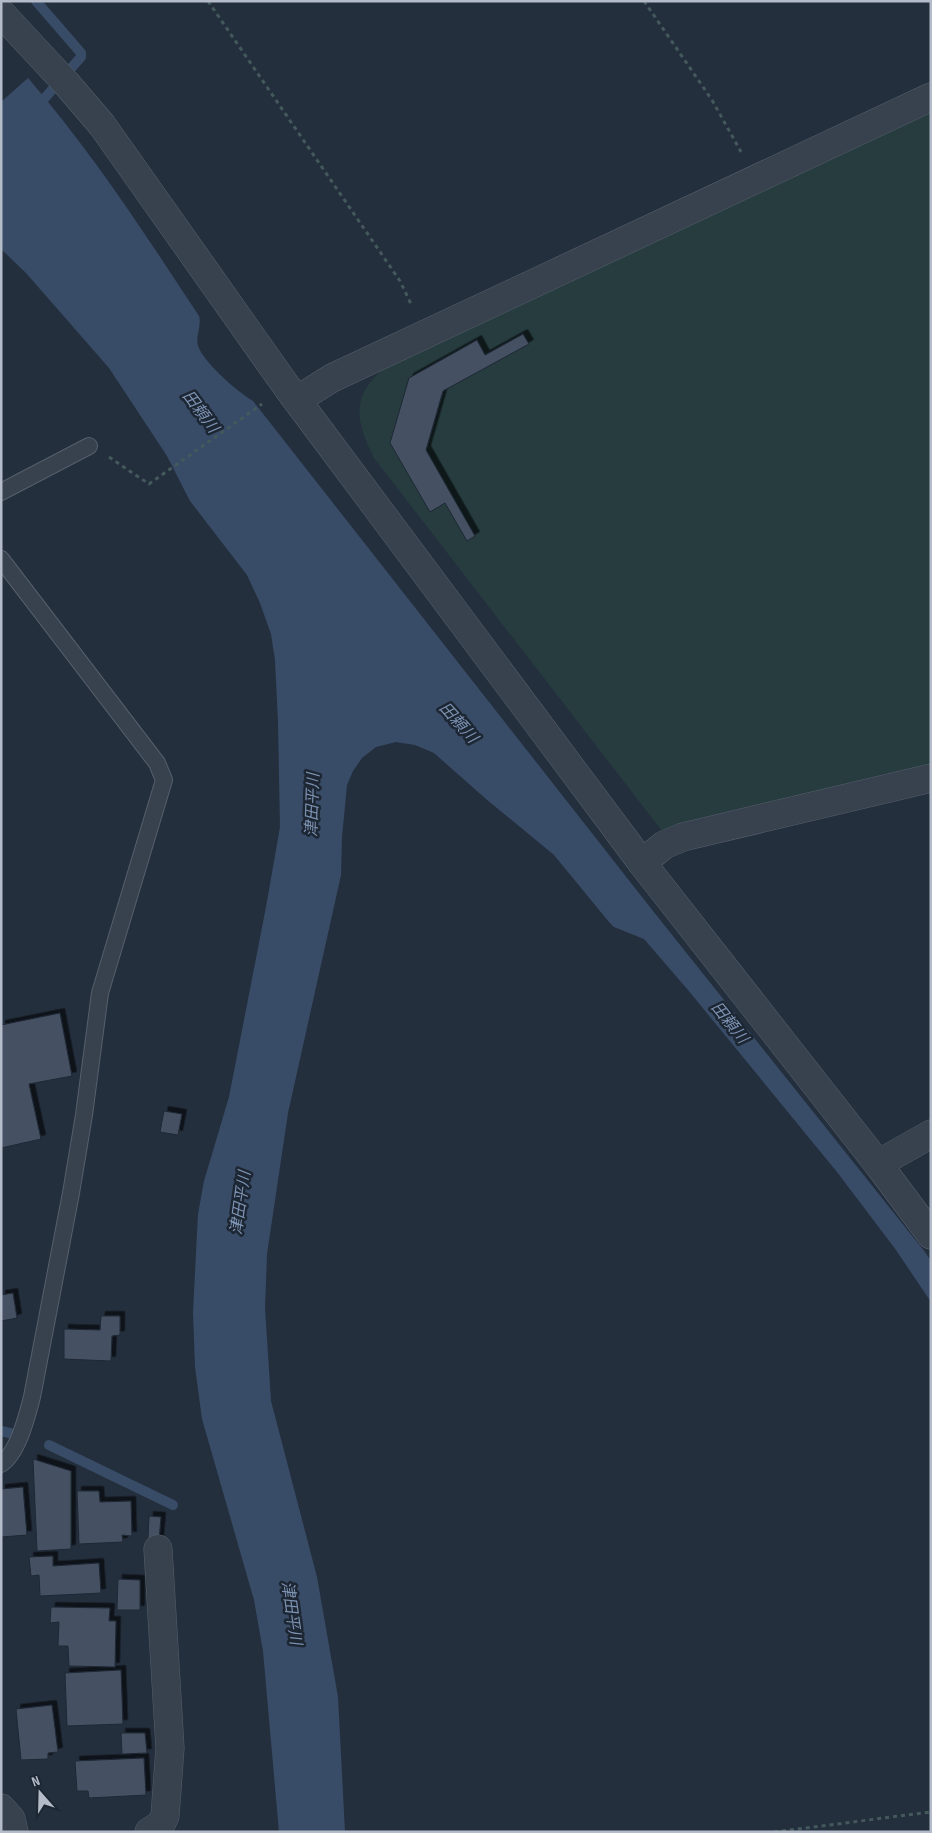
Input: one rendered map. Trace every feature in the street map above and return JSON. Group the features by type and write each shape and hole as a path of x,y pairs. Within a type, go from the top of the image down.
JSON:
{"street":[{"path":"1,13 102,124 297,400 642,863 878,1164 931,1235"},
{"path":"297,400 332,378 931,97"},
{"path":"642,863 664,844 683,837 931,778"},
{"path":"878,1164 931,1134"},
{"path":"149,1832 161,1824 164,1816 170,1748 158,1549"},
{"path":"1,1808 11,1819 14,1832"}],"lane":[{"path":"1,492 89,446"},
{"path":"1,559 157,763 164,780 100,993 84,1115 71,1193 32,1397 26,1418 12,1452 1,1464"}],"path":[{"path":"208,1 400,281 425,334"},
{"path":"644,1 712,100 756,179"},
{"path":"89,446 95,447 149,484 266,402"},
{"path":"774,1832 931,1812"}],"green space":[{"path":"931,111 931,769 662,831 374,458 360,420 362,398 367,387 387,366"}],"water":[{"path":"28,78 96,164 199,316 200,324 197,342 201,353 231,384 253,401 653,911 931,1261 931,1302 896,1250 837,1172 688,990 644,939 614,927 609,922 554,855 434,753 415,745 396,742 376,747 362,758 353,771 347,785 342,837 341,875 288,1113 267,1254 265,1308 271,1401 317,1577 338,1697 345,1832 279,1832 263,1651 254,1600 202,1419 195,1367 193,1312 198,1214 204,1181 229,1097 280,827 278,722 275,660 271,634 247,575 190,501 167,456 109,368 26,273 1,249 1,102"}],"building":[{"path":"523,334 529,344 443,391 426,450 475,536 467,541 445,503 430,512 390,443 409,378 477,340 485,355"},
{"path":"60,1013 72,1076 29,1084 41,1139 1,1148 1,1025"},
{"path":"164,1111 182,1114 178,1135 160,1132"},
{"path":"13,1293 17,1318 1,1321 1,1295"},
{"path":"101,1316 120,1316 120,1335 112,1336 111,1361 64,1359 64,1329 100,1330"},
{"path":"33,1459 71,1471 71,1549 37,1551"},
{"path":"23,1487 27,1535 1,1537 1,1489"},
{"path":"77,1491 99,1491 100,1502 131,1501 132,1536 122,1535 123,1542 79,1544"},
{"path":"149,1516 161,1517 159,1540 148,1539"},
{"path":"53,1556 53,1566 99,1563 101,1593 40,1596 39,1575 31,1576 29,1557"},
{"path":"118,1579 140,1580 140,1610 117,1610"},
{"path":"51,1607 110,1608 109,1621 116,1621 115,1667 69,1666 68,1646 58,1646 59,1622 50,1623"},
{"path":"121,1670 123,1724 67,1726 65,1673"},
{"path":"52,1705 58,1752 48,1753 48,1759 21,1760 16,1709"},
{"path":"121,1733 145,1733 147,1753 122,1754"},
{"path":"144,1758 146,1795 89,1798 88,1791 77,1791 75,1761"}],"waterway":[{"path":"36,1 81,53 81,57 36,108"},
{"path":"1,1431 10,1433"},
{"path":"49,1445 173,1505"}],"water label":[{"name":"田頼川","path":"200,412"},
{"name":"田頼川","path":"458,723"},
{"name":"津田平川","path":"313,805"},
{"name":"田頼川","path":"729,1023"},
{"name":"津田平川","path":"241,1203"},
{"name":"津田平川","path":"291,1613"}]}
